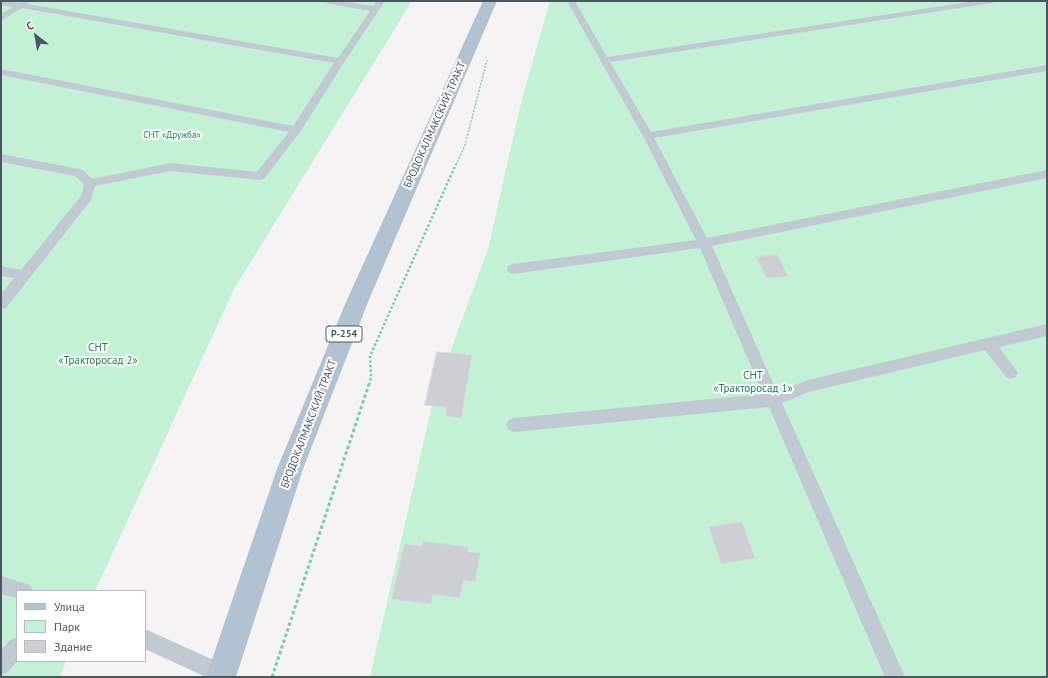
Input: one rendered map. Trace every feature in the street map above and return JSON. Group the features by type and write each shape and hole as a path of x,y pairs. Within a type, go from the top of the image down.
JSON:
{"main road":[{"name":"БРОДОКАЛМАКСКИЙ ТРАКТ","path":"222,676 290,470 357,302 490,1"}],"lane":[{"path":"325,1 378,5"},
{"path":"571,1 570,3 648,136 704,242 895,677"},
{"path":"604,60 992,1"},
{"path":"1,2 25,3 340,60"},
{"path":"1,18 25,3"},
{"path":"90,183 170,167 260,176 296,130 340,60 378,5"},
{"path":"648,136 1047,68"},
{"path":"1,72 296,130"},
{"path":"1,158 80,173 90,183"},
{"path":"513,269 704,242 1047,174"},
{"path":"1,304 87,197 90,183"},
{"path":"1,271 25,276"},
{"path":"514,425 773,400 808,386 1047,330"},
{"path":"988,344 1012,373"},
{"path":"1,585 20,590"},
{"path":"146,639 222,676"},
{"path":"1,665 16,648"}],"path":[{"path":"272,677 371,378 370,356 465,145 489,54"}],"green space":[{"path":"1,1 412,1 234,289 95,590 16,590 16,662 66,662 60,677 1,677"},
{"name":"СНТ «Тракторосад 1»","path":"550,1 1047,1 1047,677 370,677 434,396 488,249 522,99"}],"building":[{"path":"777,255 788,276 767,278 756,257"},
{"path":"437,352 472,355 461,418 445,416 447,407 425,405"},
{"path":"742,522 755,558 721,564 709,527"},
{"path":"423,541 468,547 468,552 480,553 475,582 463,580 460,598 433,594 431,604 392,599 404,544 422,546"}],"park label":[{"name":"СНТ «Дружба»","path":"172,135"},
{"name":"СНТ «Тракторосад 2»","path":"98,354"}]}
